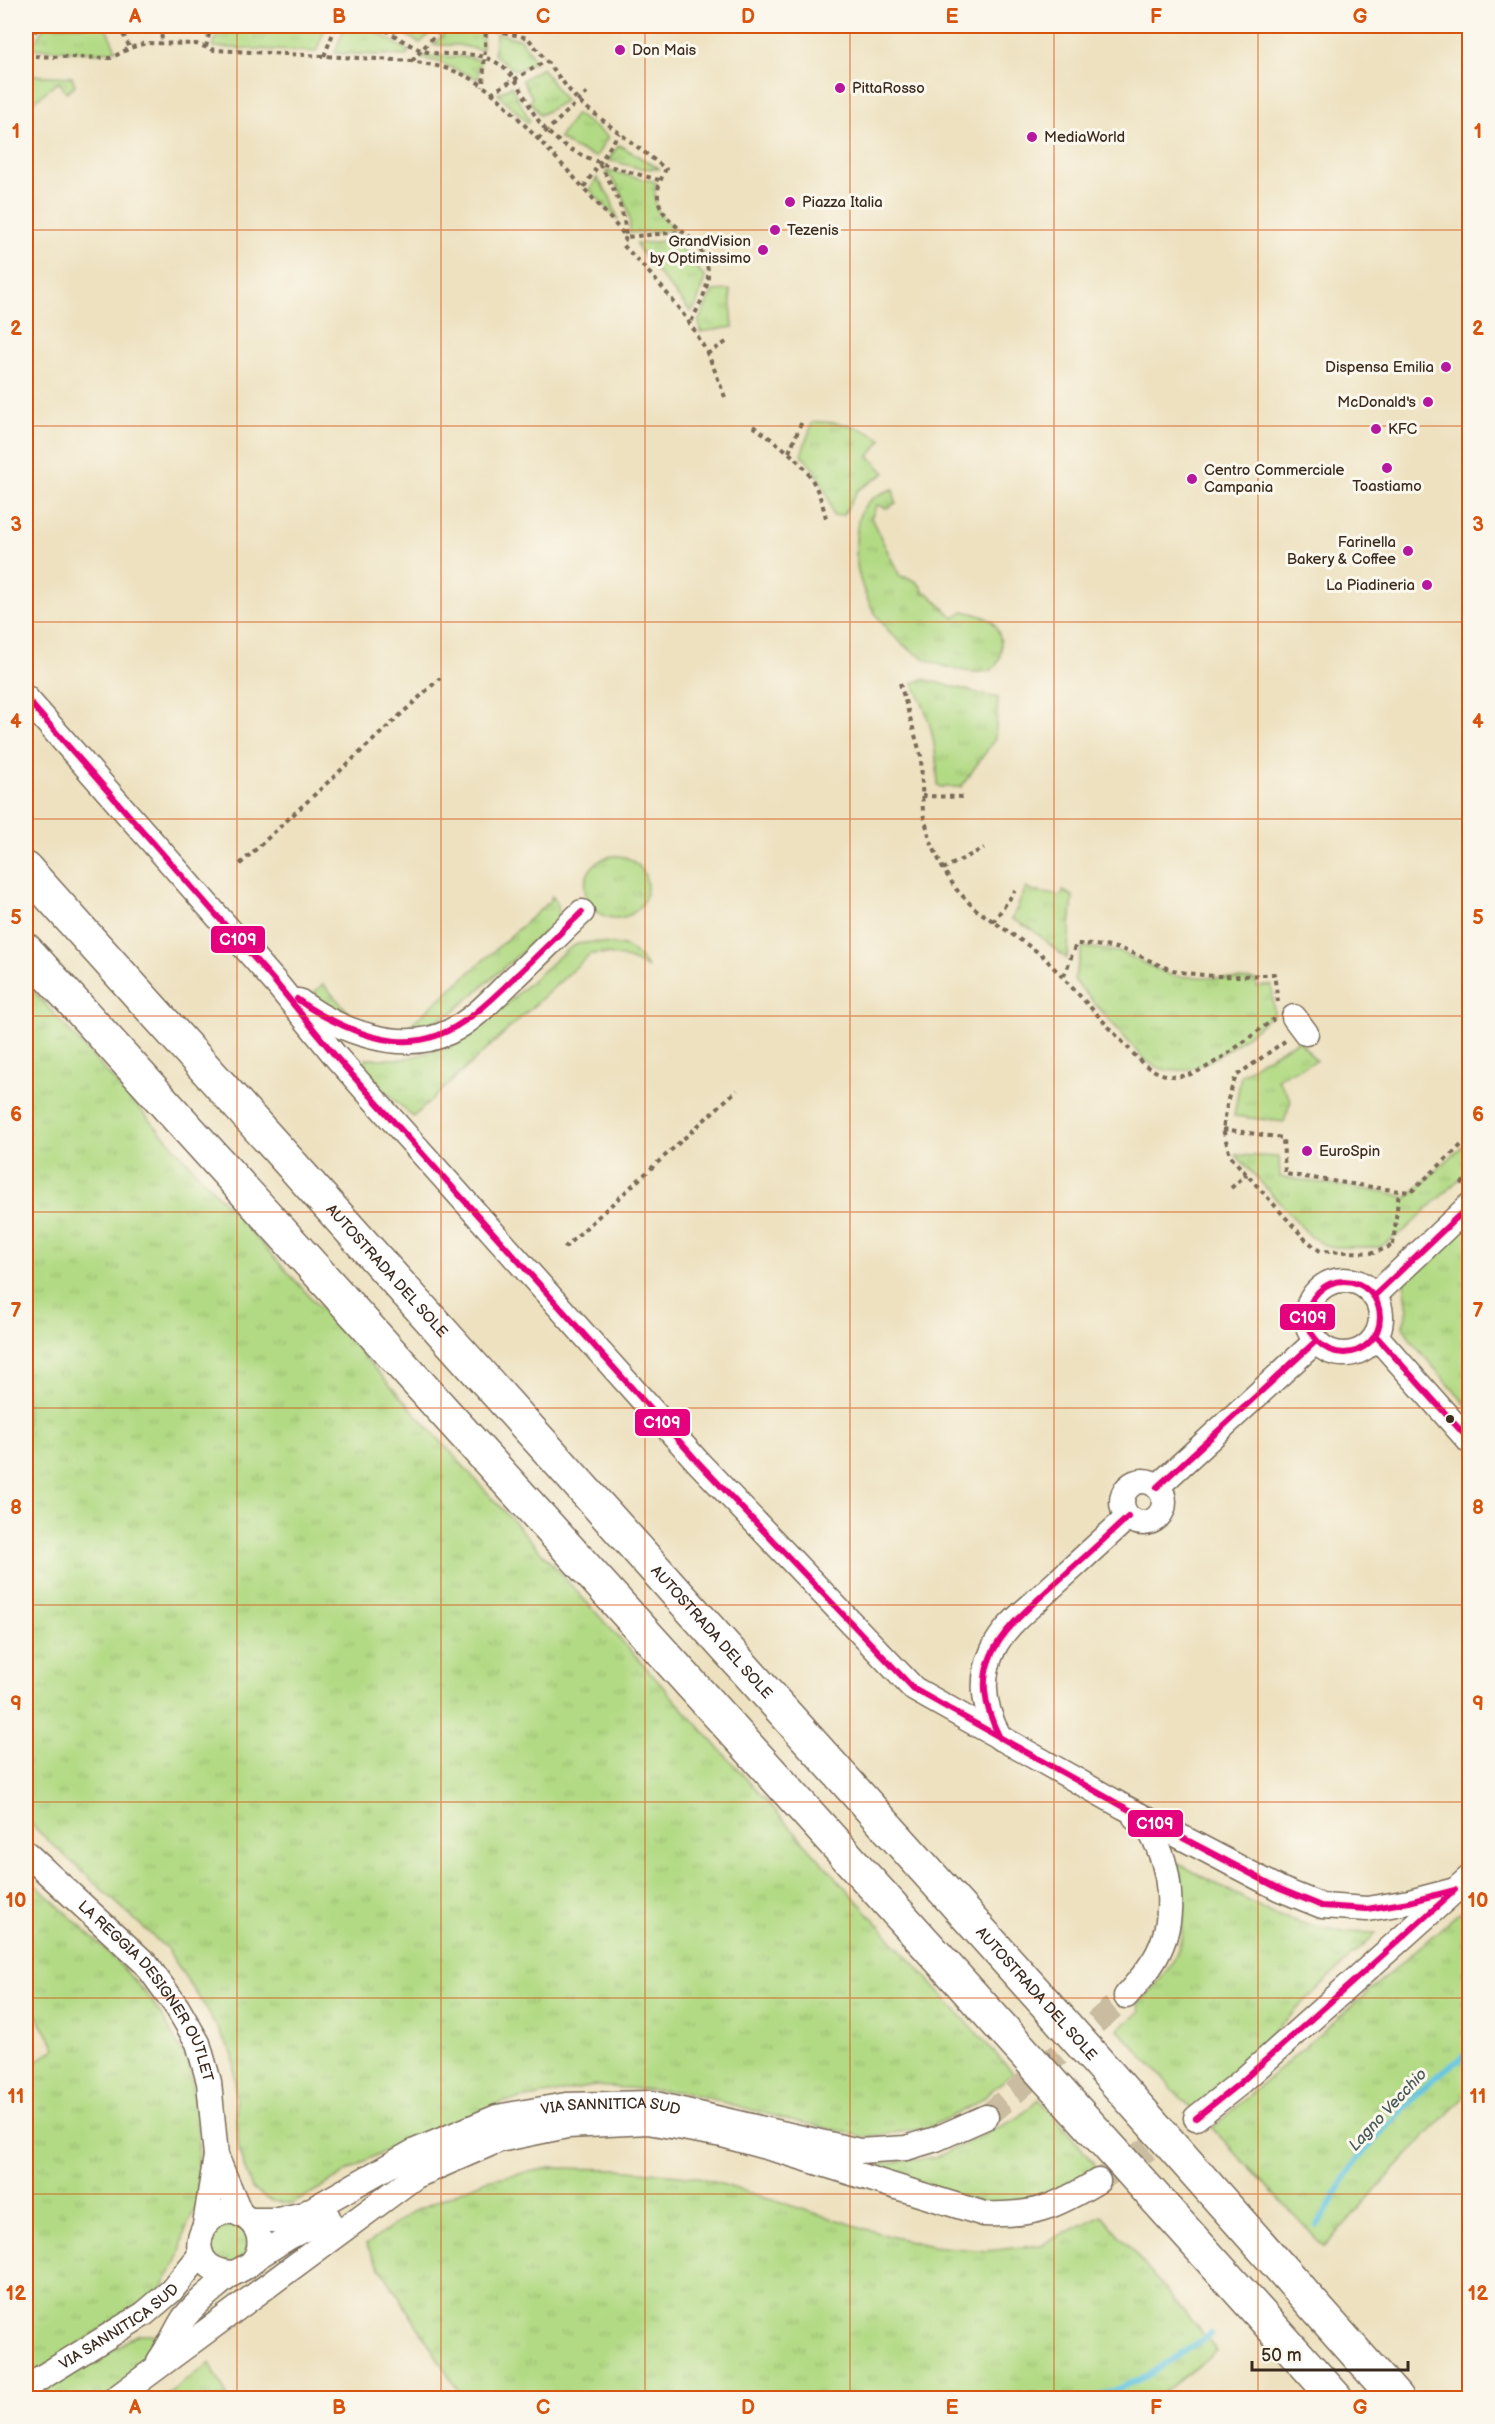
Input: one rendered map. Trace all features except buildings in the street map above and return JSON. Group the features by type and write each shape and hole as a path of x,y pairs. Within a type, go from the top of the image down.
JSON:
{"highway":[{"name":"AUTOSTRADA DEL SOLE","path":"26,869 1047,2005 1396,2398"},
{"path":"26,950 449,1420 1012,2036 1336,2398"}],"street":[{"path":"26,698 276,983 337,1058 698,1462 914,1689 1124,1807 1280,1889 1322,1906 1367,1909 1409,1902 1462,1883"},
{"path":"276,983 312,1011 366,1036 411,1042 448,1033 479,1012 582,912"},
{"path":"1374,1296 1461,1198"},
{"path":"1345,1281 1365,1287 1374,1296 1381,1315 1376,1336 1368,1345 1347,1354 1324,1349 1310,1333 1307,1312 1315,1294 1333,1282 1345,1281"},
{"path":"1376,1336 1470,1442"},
{"path":"1000,1738 989,1719 984,1698 993,1649 1011,1624 1128,1517 1139,1523 1156,1518 1161,1513 1164,1499 1157,1487 1316,1341"},
{"path":"1124,1807 1151,1832 1163,1861 1169,1887 1167,1926 1159,1951 1144,1976 1126,1996"},
{"name":"LA REGGIA DESIGNER OUTLET","path":"26,1853 146,1964 177,2007 198,2043 209,2082 216,2156 205,2226"},
{"path":"1196,2118 1240,2083 1462,1883"},
{"name":"VIA SANNITICA SUD","path":"205,2226 212,2218 221,2214 278,2220 304,2214 415,2151 497,2117 566,2105 651,2103 859,2151 906,2148 936,2139 986,2117"},
{"name":"VIA SANNITICA SUD","path":"116,2398 416,2176 499,2140 567,2126 648,2122 722,2135 984,2214 1014,2215 1041,2211 1070,2198 1098,2181"},
{"name":"LA REGGIA DESIGNER OUTLET","path":"216,2156 245,2217"},
{"name":"VIA SANNITICA SUD","path":"148,2375 166,2352 172,2338 195,2304 233,2273 251,2265 256,2257 289,2237 331,2216 373,2207"},
{"path":"245,2217 259,2237 256,2257"},
{"path":"205,2226 199,2244 206,2263 223,2273 233,2273"},
{"name":"VIA SANNITICA SUD","path":"26,2387 144,2314 171,2291 201,2254"}],"path":[{"path":"26,48 38,26"},
{"path":"118,26 130,48"},
{"path":"161,26 162,43"},
{"path":"206,47 211,26"},
{"path":"324,56 336,26"},
{"path":"377,26 422,50 485,56 504,68 514,79 536,117 561,143 599,164 660,180"},
{"path":"411,62 443,26"},
{"path":"483,87 484,27 528,38 578,101 666,169 660,180 658,202 662,212 681,232 692,238 700,247 708,268 703,296 690,324"},
{"path":"26,56 111,58 146,43 162,43 196,44 214,50 411,62 443,67 477,82 490,93 584,187 626,237"},
{"path":"490,93 546,61"},
{"path":"538,139 586,93"},
{"path":"584,187 619,133"},
{"path":"599,164 619,200 626,237 623,245 660,284 690,324 707,354 725,396"},
{"path":"626,237 681,232"},
{"path":"707,354 728,341"},
{"path":"789,452 803,418"},
{"path":"753,426 798,459 811,475 822,501 826,518"},
{"path":"240,864 441,678"},
{"path":"900,683 921,756 923,814 931,842 943,869 956,889 974,908 1042,955 1064,976 1142,1063 1160,1074 1186,1076 1293,1019"},
{"path":"922,796 965,797"},
{"path":"943,869 984,848"},
{"path":"993,922 1015,891"},
{"path":"1064,976 1076,944 1120,949 1150,963 1189,974 1274,974 1293,1019"},
{"path":"1293,1019 1236,1076 1228,1099 1223,1129 1230,1156 1305,1239 1320,1251 1374,1253 1393,1245 1401,1238"},
{"path":"564,1248 737,1090"},
{"path":"1223,1129 1284,1138 1285,1174 1411,1192 1470,1137"},
{"path":"1231,1188 1247,1174"},
{"path":"1461,1198 1470,1176"},
{"path":"1393,1245 1399,1191"}],"green space":[{"path":"45,26 105,26 116,50 98,53 31,48"},
{"path":"220,26 326,26 316,52 213,47"},
{"path":"345,26 366,26 409,51 406,56 335,53"},
{"path":"389,26 437,26 420,43"},
{"path":"452,26 483,28 482,50 458,45 433,45"},
{"path":"496,33 520,39 536,61 516,71 494,55"},
{"path":"422,56 467,57 480,60 478,79 436,61 422,59"},
{"path":"542,68 565,101 540,115 531,102 532,97 522,80"},
{"path":"26,75 72,77 75,85 67,93 58,82 26,108"},
{"path":"511,86 530,121 528,123 498,94"},
{"path":"576,114 608,137 596,157 574,148 559,138"},
{"path":"619,145 660,169 639,168 608,160"},
{"path":"606,172 656,182 657,209 676,230 630,233 629,217 624,200 617,185"},
{"path":"597,178 610,197 618,220 590,190"},
{"path":"674,240 705,278 696,306 691,312 645,258 636,244"},
{"path":"730,290 733,327 700,332 699,320 713,291"},
{"path":"815,422 850,425 882,440 869,456 885,473 858,490 843,515 833,516 822,483 813,468 801,455 812,424"},
{"path":"893,489 896,503 887,508 877,505 871,518 900,576 918,583 924,593 928,593 954,618 964,611 990,620 998,631 1001,647 998,662 994,668 974,672 932,662 898,640 883,624 872,607 863,588 858,568 857,526 862,510 867,504 873,498"},
{"path":"923,679 998,698 995,739 961,787 938,785 932,732 913,683"},
{"path":"616,856 638,865 647,887 638,909 616,918 594,909 585,887 594,865"},
{"path":"1026,888 1061,896 1063,891 1073,896 1067,959 1033,930 1012,919"},
{"path":"552,896 558,909 556,922 453,1012 426,1025 409,1026 550,901"},
{"path":"594,942 625,946 635,953 648,968 620,957 590,954 413,1117 381,1086 365,1064 366,1059 403,1059 452,1047 473,1034 565,951 577,944"},
{"path":"1083,947 1120,952 1172,976 1256,980 1257,987 1272,985 1274,1014 1228,1050 1211,1060 1193,1068 1175,1071 1158,1068 1142,1057 1074,980"},
{"path":"26,983 1013,2073 975,2104 928,2128 866,2137 782,2118 686,2092 594,2086 504,2102 379,2153 293,2204 271,2201 252,2189 239,2151 233,2055 207,2010 167,1949 26,1820"},
{"path":"323,984 357,1022 333,1010 318,998 314,993"},
{"path":"1299,1040 1316,1061 1277,1078 1291,1100 1284,1122 1234,1116 1241,1075"},
{"path":"1469,1140 1469,1170 1404,1231 1380,1247 1328,1247 1311,1237 1236,1155 1279,1157 1280,1177 1391,1193 1407,1198"},
{"path":"1469,1221 1469,1408 1412,1342 1403,1326 1408,1310 1404,1282"},
{"path":"1179,1864 1273,1914 1305,1924 1345,1932 1376,1933 1192,2110 1118,2029 1140,2012 1138,2005 1165,1973 1178,1949 1184,1913"},
{"path":"26,1876 110,1954 148,1996 164,2019 190,2068 198,2134 198,2202 185,2231 178,2259 161,2290 26,2379 26,2069 56,2048 26,1998"},
{"path":"1469,1904 1469,2092 1416,2146 1324,2247 1212,2128"},
{"path":"1039,2099 1095,2164 1093,2173 1021,2206 990,2205 879,2172 875,2164 935,2158 1018,2118"},
{"path":"550,2168 619,2169 698,2177 889,2236 932,2246 986,2251 1041,2245 1102,2215 1217,2351 1156,2398 463,2398 366,2245 412,2212 486,2180"},
{"path":"231,2215 257,2247 223,2271 203,2235"},
{"path":"139,2334 153,2334 158,2344 132,2376 107,2396 84,2400 33,2398"},
{"path":"210,2363 228,2398 162,2398"}],"waterway":[{"name":"Lagno Vecchio","path":"1317,2226 1357,2159 1429,2082 1470,2052"},
{"name":"Lagno Vecchio","path":"1097,2398 1151,2374 1211,2334"}],"tunnel":[{"path":"986,2117 1126,1996"},
{"path":"1098,2181 1196,2118"}],"transit line":[{"name":"C109","path":"26,698 276,983 337,1058 698,1462 914,1689 1124,1807 1280,1889 1322,1906 1367,1909 1409,1902 1455,1890"},
{"name":"C109","path":"297,999 326,1017 371,1036 395,1041 437,1036 475,1014 582,912"},
{"name":"C109","path":"1374,1296 1470,1205"},
{"name":"C109","path":"1351,1281 1370,1291 1378,1303 1380,1317 1378,1331 1370,1343 1358,1351 1337,1353 1318,1343 1310,1331 1308,1310 1318,1291 1330,1283 1351,1281"},
{"name":"C109","path":"1376,1336 1470,1441"},
{"name":"C109","path":"1157,1487 1316,1341"},
{"name":"C109","path":"1000,1738 989,1713 985,1691 986,1671 992,1654 1002,1637 1015,1622 1128,1517"},
{"name":"C109","path":"1196,2118 1240,2083 1453,1892"}],"place":[{"name":"Don Mais","path":"620,50"},
{"name":"PittaRosso","path":"840,88"},
{"name":"MediaWorld","path":"1032,137"},
{"name":"Piazza Italia","path":"790,202"},
{"name":"Tezenis","path":"775,230"},
{"name":"GrandVision by Optimissimo","path":"763,250"},
{"name":"Dispensa Emilia","path":"1446,367"},
{"name":"McDonald's","path":"1428,402"},
{"name":"KFC","path":"1376,429"},
{"name":"Toastiamo","path":"1387,468"},
{"name":"Centro Commerciale Campania","path":"1192,479"},
{"name":"Farinella Bakery & Coffee","path":"1408,551"},
{"name":"La Piadineria","path":"1427,585"},
{"name":"EuroSpin","path":"1307,1151"}]}
